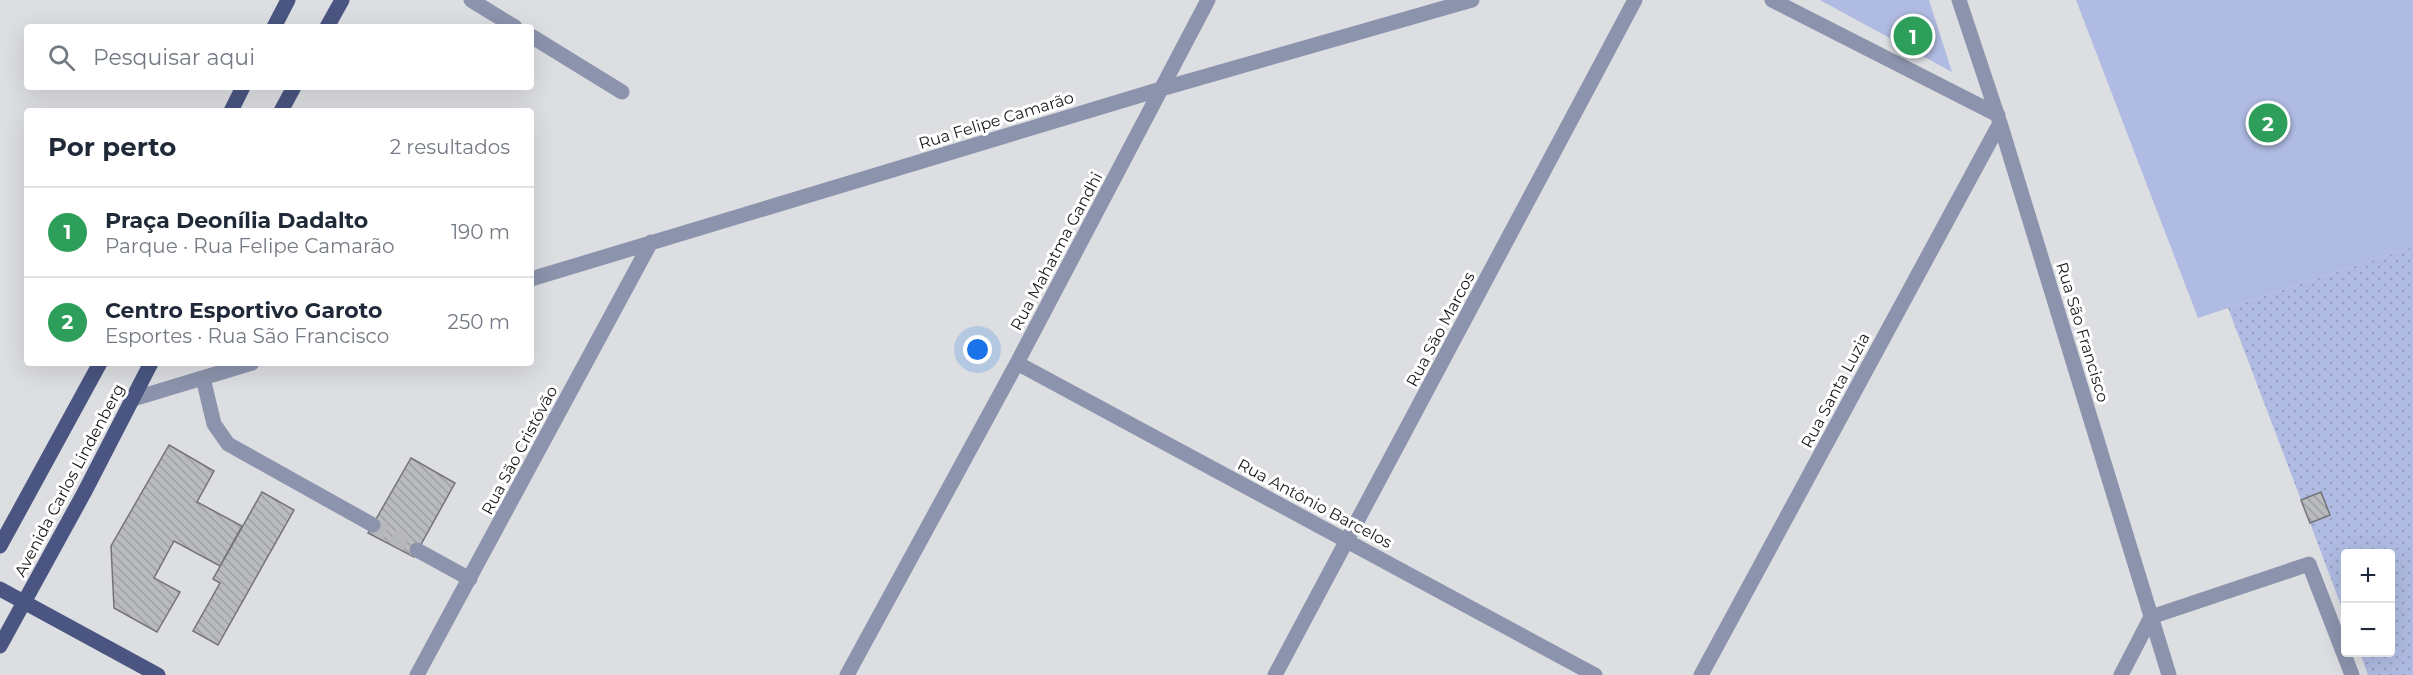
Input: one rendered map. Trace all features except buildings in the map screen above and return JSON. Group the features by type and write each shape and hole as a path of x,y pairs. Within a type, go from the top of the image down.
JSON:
{"main road":[{"path":"276,24 288,0"},
{"path":"329,24 342,0"},
{"path":"232,108 242,90"},
{"path":"283,108 292,90"},
{"name":"Avenida Carlos Lindenberg","path":"0,546 98,366"},
{"name":"Avenida Carlos Lindenberg","path":"0,646 150,366"},
{"path":"0,589 158,675"}],"street":[{"path":"471,0 510,24"},
{"name":"Rua Mahatma Gandhi","path":"847,675 1017,363 1208,0"},
{"name":"Rua Felipe Camarão","path":"534,278 1161,89 1472,0"},
{"name":"Rua São Marcos","path":"1275,675 1635,0"},
{"path":"1772,0 1999,119"},
{"name":"Rua São Francisco","path":"1959,0 1999,119 2169,675"},
{"path":"534,38 622,92"},
{"name":"Rua Santa Luzia","path":"1701,675 1999,119"},
{"name":"Rua São Cristóvão","path":"417,675 651,242"},
{"name":"Rua Antônio Barcelos","path":"1017,363 1595,675"},
{"path":"133,399 242,366"},
{"path":"203,378 214,424 228,444 373,525"},
{"path":"417,550 470,579"},
{"path":"2121,675 2151,617 2309,564 2352,675"}],"shaded area":[{"path":"1820,0 1929,0 1952,72"},
{"path":"2076,0 2413,0 2413,247 2198,318"},
{"path":"2413,247 2413,675 2368,675 2361,657 2395,657 2395,549 2341,549 2341,605 2310,523 2330,514 2321,492 2301,500 2228,308"}],"tunnel":[{"path":"373,525 417,550"}],"place":[{"name":"Praça Deonília Dadalto","path":"1913,36"},
{"name":"Centro Esportivo Garoto","path":"2268,123"}]}
